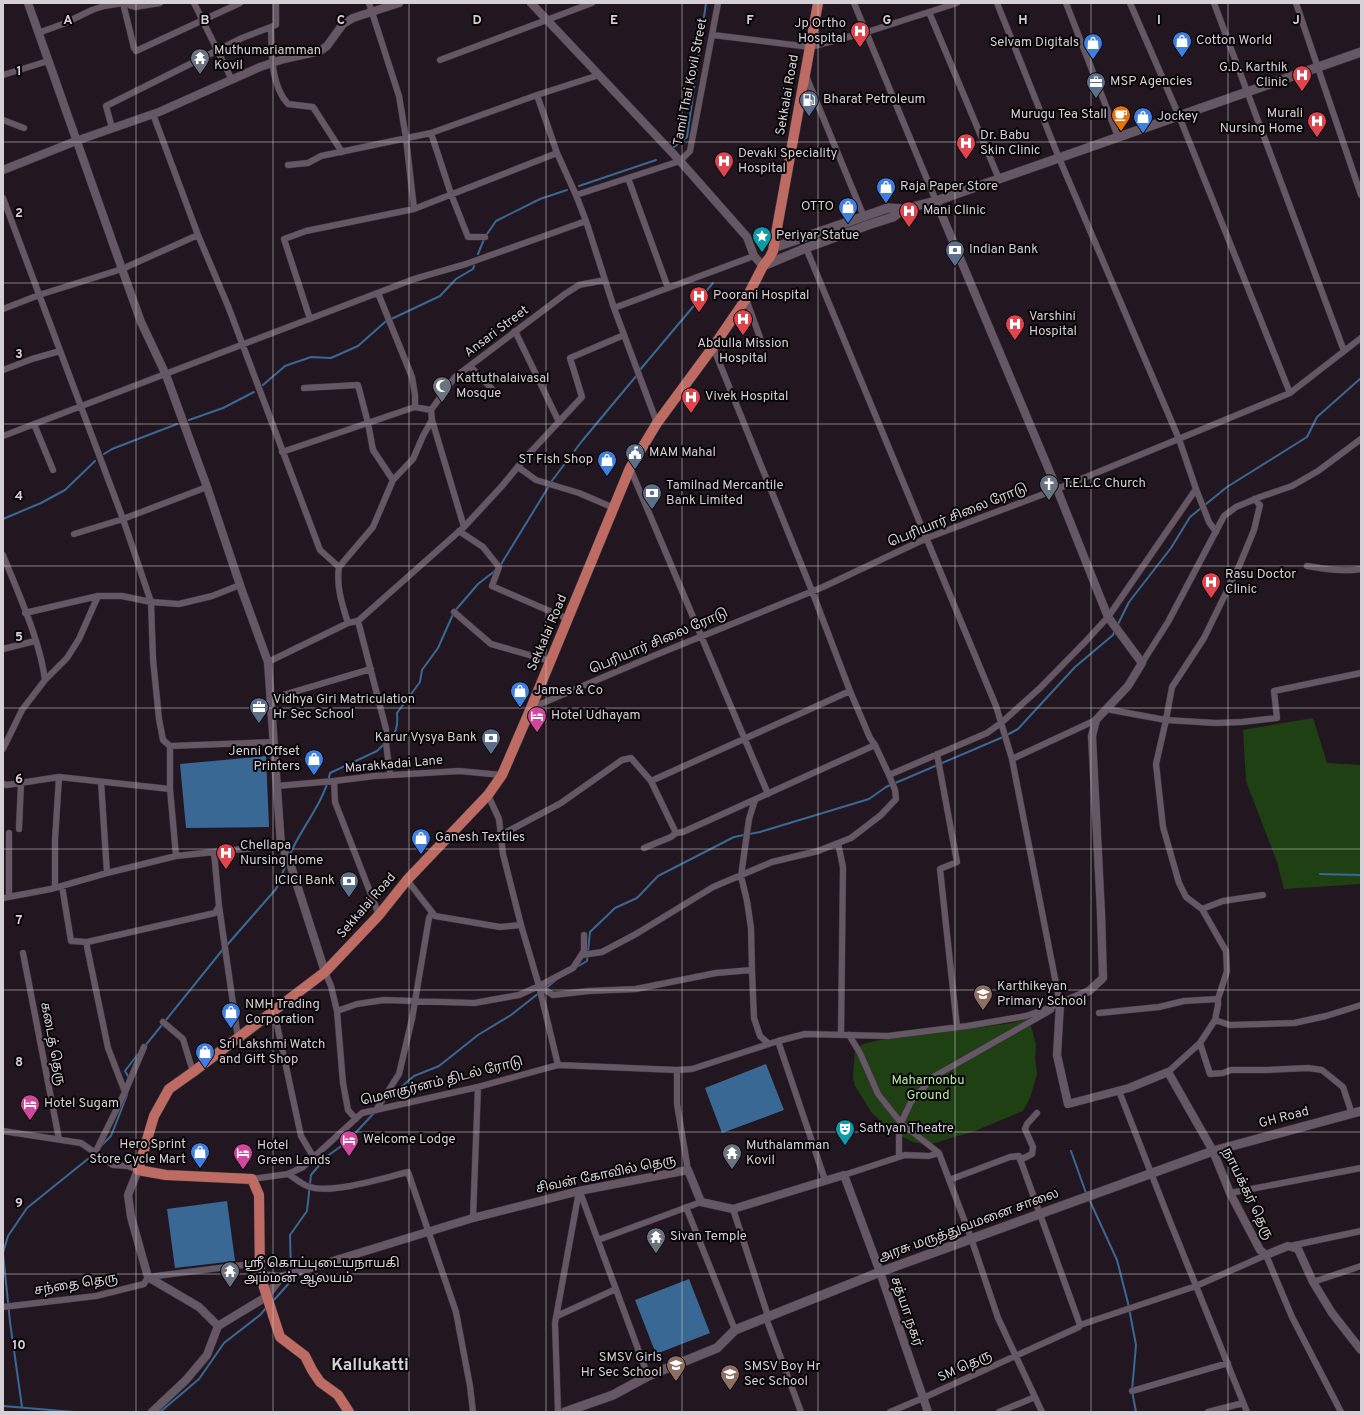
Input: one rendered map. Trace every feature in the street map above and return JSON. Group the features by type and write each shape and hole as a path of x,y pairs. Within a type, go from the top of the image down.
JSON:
{"main road":[{"name":"Sekkalai Road","path":"138,1170 154,1116 169,1089 325,972 379,915 407,880 488,795 502,775 630,468 657,423 714,347 746,299 763,266 770,257 773,248 818,3"},
{"path":"773,248 888,208 904,209 936,201 1361,52"},
{"path":"763,266 806,248 893,217 904,209"},
{"name":"GH Road","path":"1213,1151 1357,1112"},
{"name":"அரசு மருத்துவமனை சாலை","path":"735,1330 880,1272 1151,1172 1213,1151"},
{"name":"மௌகுர்னம் திடல் ரோடு","path":"138,1170 166,1175 252,1179"},
{"path":"252,1179 259,1196 260,1275 280,1337 305,1356 320,1382 338,1396 349,1412"},
{"path":"565,1412 613,1395 648,1376 718,1348 735,1330"}],"street":[{"path":"28,3 141,322 166,375 268,662 281,845 290,863 325,972 331,986 337,1011 343,1083 348,1110 356,1119"},
{"path":"38,33 104,6 123,3 134,7 160,3"},
{"path":"123,3 135,50 240,3"},
{"path":"194,3 232,80"},
{"path":"112,128 106,106 242,38 276,25 276,3"},
{"path":"369,3 399,96 406,138 414,209"},
{"path":"3,170 76,141 152,114 272,63 320,51 327,46 343,24 353,18 399,3"},
{"path":"531,3 680,161 747,238 754,256 763,266"},
{"path":"440,60 592,3"},
{"name":"Tamil Thai Kovil Street","path":"680,161 690,151 718,3"},
{"path":"854,3 1108,616 1142,663"},
{"path":"713,35 810,47 867,32 957,3"},
{"path":"997,3 1059,158 1179,439 1209,522 1216,532"},
{"path":"1066,3 1118,137"},
{"path":"1130,3 1179,116 1290,393"},
{"path":"1214,3 1344,351"},
{"path":"1296,3 1361,195"},
{"path":"930,12 999,179"},
{"path":"271,27 272,63 281,96 288,104 313,107 342,152"},
{"path":"3,75 48,61"},
{"path":"805,74 864,217"},
{"path":"288,165 308,163 321,156 431,133 537,95 599,75"},
{"path":"537,95 557,153 576,195 586,222 614,308 657,423"},
{"path":"152,114 198,235 228,306 320,550 339,567"},
{"path":"3,120 24,128"},
{"path":"431,133 451,194 468,237 485,237"},
{"path":"310,319 284,239 306,231 414,209 557,153"},
{"path":"576,195 680,161"},
{"path":"628,178 668,288"},
{"path":"3,198 123,519 151,602 153,659 159,719 163,740 170,746 274,742"},
{"path":"3,436 414,279 466,264 586,222"},
{"path":"3,309 39,295 122,269 198,235"},
{"path":"806,248 996,706 1012,759 1060,1004 1057,1055 1068,1104 1129,1088 1168,1072 1200,1043 1215,1020 1218,998 1227,971 1226,951 1202,908 1186,897 1179,883 1163,827 1156,764 1172,687 1204,638 1240,564 1254,530 1260,505 1254,499"},
{"path":"614,308 754,256"},
{"name":"Ansari Street","path":"432,410 455,378 565,294 579,285 605,280"},
{"path":"378,293 412,377 415,407"},
{"path":"746,299 762,343"},
{"path":"515,332 559,422"},
{"path":"268,662 348,623 358,621 461,529 582,397 570,358 624,335"},
{"name":"பெரியார் சிலை ரோடு","path":"531,708 700,636 812,591 927,538 1057,490 1290,393 1361,338"},
{"path":"582,955 602,952 636,934 713,887 772,862 818,851 851,838 881,815 896,799 895,790 875,745 870,738 850,691 812,591 714,347"},
{"path":"3,370 32,359 60,351"},
{"path":"470,366 492,389"},
{"path":"304,388 358,384 373,450 393,480"},
{"path":"282,452 415,407 432,410 432,420 461,529 483,547 499,568 492,586 568,619"},
{"path":"348,623 337,576 339,567 373,527 393,480 413,459 432,420"},
{"path":"34,424 53,470"},
{"path":"1012,759 1096,720 1128,686 1168,622 1224,516 1236,507 1292,486 1312,475 1361,439"},
{"path":"518,467 536,480 579,493 614,508"},
{"path":"630,468 768,794"},
{"path":"74,534 123,519 207,487"},
{"path":"889,776 936,754 987,733 1001,723 1040,688 1086,642 1108,616 1128,590 1168,526 1196,489"},
{"path":"3,555 42,662 44,680"},
{"path":"1307,566 1328,569 1361,569"},
{"path":"25,613 98,596 122,596 151,602 179,604 212,596 240,585"},
{"path":"3,749 5,742 22,710 44,680 67,658 79,639 98,596"},
{"path":"454,612 491,644 550,661"},
{"path":"358,621 386,730 390,775"},
{"path":"3,650 35,641"},
{"path":"270,699 371,669"},
{"path":"1106,709 1166,720 1216,723 1277,718 1274,691 1361,673"},
{"path":"651,781 850,691"},
{"path":"899,1157 899,1127 911,1102 933,1077 1036,1020 1060,1004 1089,991 1102,978 1101,914 1092,736 1096,720"},
{"path":"644,848 755,800 875,745"},
{"path":"170,746 170,789 176,856"},
{"path":"936,754 956,862 940,869 957,1027"},
{"path":"501,835 561,802 622,760 630,758 651,781 676,833"},
{"name":"Marakkadai Lane","path":"379,915 335,802 334,781 390,775 459,771 502,775"},
{"path":"3,784 7,785 59,777 170,789"},
{"path":"55,888 55,840 59,777"},
{"path":"277,786 334,781"},
{"path":"101,782 107,873"},
{"path":"19,829 21,783"},
{"path":"488,795 499,819 503,854 521,925 539,986 558,1066"},
{"path":"755,800 749,819 740,876 747,901 751,928 754,1018 760,1036 769,1044"},
{"path":"9,833 6,897 55,888 107,873 176,856 281,845"},
{"path":"838,843 843,867 841,1035"},
{"path":"214,852 219,906 238,1038"},
{"path":"407,880 435,916 500,927 521,925"},
{"path":"62,886 71,941 87,942 215,913 219,906"},
{"path":"1202,908 1223,901 1262,895"},
{"path":"376,1110 399,1074 412,1019 432,913"},
{"path":"337,1011 357,1004 384,1000 474,1003 519,995 573,968 584,951 584,935"},
{"path":"87,942 108,1048 125,1092"},
{"name":"கடைத் தெரு","path":"23,953 59,1139"},
{"path":"539,986 553,995 589,991 636,989 716,973 752,970"},
{"path":"1099,1013 1159,1007 1184,1001 1218,998"},
{"name":"மௌகுர்னம் திடல் ரோடு","path":"252,1179 288,1174 304,1167 362,1113 478,1087 558,1066 677,1070 692,1069 778,1041 805,1034 888,1036 1026,1016 1060,1004"},
{"path":"1215,1020 1230,1025 1294,1023 1326,1016 1361,1005"},
{"path":"274,1011 301,1136 314,1158"},
{"path":"163,1022 183,1039 193,1072"},
{"path":"849,1035 860,1053 878,1094 901,1123 939,1153 971,1238 998,1318 1042,1412"},
{"path":"778,1041 825,1180"},
{"path":"1200,1043 1210,1074 1223,1073 1231,1070 1308,1068 1322,1070 1343,1087 1357,1112"},
{"path":"95,1153 125,1092 144,1047"},
{"path":"677,1070 677,1104 688,1170"},
{"name":"நாயக்கர் தெரு","path":"1168,1072 1213,1151 1230,1192 1260,1250 1266,1255 1288,1246 1298,1249 1313,1282 1332,1313 1361,1350"},
{"path":"473,1218 478,1087"},
{"path":"1119,1091 1247,1412"},
{"path":"1020,1160 1032,1154 1033,1147 1025,1129 1027,1124 1038,1113"},
{"path":"3,1131 81,1143 112,1165 128,1166 138,1170 128,1195 131,1217 148,1277 199,1307 218,1326"},
{"path":"598,1240 701,1202 733,1209 905,1155 929,1156 939,1153"},
{"path":"949,1180 1010,1157 1019,1156 1080,1325"},
{"path":"1230,1192 1361,1168"},
{"name":"சிவன் கோவில் தெரு","path":"282,1277 473,1218 579,1191 688,1170 701,1202"},
{"path":"288,1174 309,1187 326,1190 408,1172 456,1312 470,1386 473,1412"},
{"name":"சத்யா நகர்","path":"844,1175 880,1272 928,1412"},
{"path":"579,1191 648,1376"},
{"path":"558,1412 556,1323 579,1191"},
{"path":"686,1207 735,1330"},
{"path":"733,1209 767,1317 801,1412"},
{"path":"1288,1246 1361,1231"},
{"path":"1266,1255 1292,1317 1341,1412"},
{"name":"SM தெரு","path":"890,1412 1016,1356 1080,1325 1196,1286 1266,1255"},
{"path":"148,1277 250,1264"},
{"path":"1313,1282 1361,1266"},
{"path":"260,1275 282,1277"},
{"name":"சந்தை தெரு","path":"3,1307 96,1296 144,1284 148,1277"},
{"path":"152,1412 186,1380 207,1355 218,1326 266,1297 282,1277"},
{"path":"557,1316 616,1289"},
{"path":"1132,1391 1228,1363"},
{"path":"999,1412 1035,1398"},
{"path":"1208,1412 1243,1403"}],"green space":[{"path":"1313,718 1327,763 1361,765 1361,884 1284,889 1277,862 1246,781 1243,730"},
{"name":"Maharnonbu Ground","path":"1029,1019 1036,1045 1035,1058 1037,1074 1030,1098 1023,1111 975,1131 928,1145 913,1142 891,1131 872,1113 855,1086 853,1078 855,1049 863,1044 885,1039 1006,1024"}],"water":[{"path":"266,756 269,827 186,828 180,764"},
{"path":"766,1064 784,1110 722,1133 705,1088"},
{"path":"227,1201 235,1261 175,1268 167,1209"},
{"path":"689,1279 710,1333 656,1354 635,1300"}],"waterway":[{"path":"674,147 687,137 706,3"},
{"path":"579,186 656,160"},
{"path":"478,254 485,237 496,221 540,199 567,190"},
{"path":"263,385 285,366 311,357 331,358 358,346 385,322 440,296 456,279 473,269 474,266"},
{"path":"639,371 713,283"},
{"path":"551,482 582,441 637,375"},
{"path":"1117,626 1129,602 1171,548 1190,517 1227,487 1307,437 1317,417 1361,378"},
{"path":"189,420 223,408 254,392"},
{"path":"104,454 112,449 177,424"},
{"path":"3,519 41,503 65,490 95,461"},
{"path":"500,566 549,486"},
{"path":"388,741 396,728 397,713 420,682 422,670 438,648 454,612 478,584 496,570"},
{"path":"1007,735 1018,729 1075,667 1113,635 1115,630"},
{"path":"575,968 587,961 590,932 615,908 637,898 658,876 734,837 760,832 869,799 886,787 1003,737"},
{"path":"289,856 323,795 330,773 377,751 385,743"},
{"path":"227,945 276,889 287,862"},
{"path":"1320,874 1361,875"},
{"path":"145,1046 224,948"},
{"path":"546,988 556,980"},
{"path":"386,1100 414,1076 439,1066 478,1035 511,1015 539,993"},
{"path":"129,1078 125,1071 138,1054"},
{"path":"101,1146 111,1136 127,1095"},
{"path":"291,1272 290,1235 307,1211 311,1175 326,1157 347,1142 375,1112"},
{"path":"1071,1151 1086,1193"},
{"path":"22,1407 10,1322 3,1253 8,1236 27,1208 94,1154"},
{"path":"1089,1199 1117,1260 1128,1303 1136,1345 1132,1391 1136,1412"},
{"path":"273,1301 291,1281 291,1277"},
{"path":"160,1412 199,1379 224,1343 260,1315 267,1307"},
{"path":"3,1406 74,1412"}],"place":[{"name":"Jp Ortho Hospital","path":"860,48"},
{"name":"Cotton World","path":"1182,58"},
{"name":"Selvam Digitals","path":"1093,60"},
{"name":"Muthumariamman Kovil","path":"200,75"},
{"name":"G.D. Karthik Clinic","path":"1302,92"},
{"name":"MSP Agencies","path":"1096,99"},
{"name":"Bharat Petroleum","path":"809,117"},
{"name":"Murugu Tea Stall","path":"1121,132"},
{"name":"Jockey","path":"1143,134"},
{"name":"Murali Nursing Home","path":"1317,138"},
{"name":"Dr. Babu Skin Clinic","path":"966,160"},
{"name":"Devaki Speciality Hospital","path":"724,178"},
{"name":"Raja Paper Store","path":"886,204"},
{"name":"OTTO","path":"848,224"},
{"name":"Mani Clinic","path":"909,228"},
{"name":"Periyar Statue","path":"762,253"},
{"name":"Indian Bank","path":"955,267"},
{"name":"Poorani Hospital","path":"699,313"},
{"name":"Abdulla Mission Hospital","path":"743,336"},
{"name":"Varshini Hospital","path":"1015,341"},
{"name":"Kattuthalaivasal Mosque","path":"442,403"},
{"name":"Vivek Hospital","path":"691,414"},
{"name":"MAM Mahal","path":"635,470"},
{"name":"ST Fish Shop","path":"607,477"},
{"name":"T.E.L.C Church","path":"1049,501"},
{"name":"Tamilnad Mercantile Bank Limited","path":"652,510"},
{"name":"Rasu Doctor Clinic","path":"1211,599"},
{"name":"James & Co","path":"520,708"},
{"name":"Vidhya Giri Matriculation Hr Sec School","path":"259,724"},
{"name":"Hotel Udhayam","path":"537,733"},
{"name":"Karur Vysya Bank","path":"491,755"},
{"name":"Jenni Offset Printers","path":"314,776"},
{"name":"Ganesh Textiles","path":"421,855"},
{"name":"Chellapa Nursing Home","path":"226,870"},
{"name":"ICICI Bank","path":"349,898"},
{"name":"Karthikeyan Primary School","path":"983,1011"},
{"name":"NMH Trading Corporation","path":"231,1029"},
{"name":"Sri Lakshmi Watch and Gift Shop","path":"205,1069"},
{"name":"Hotel Sugam","path":"30,1121"},
{"name":"Sathyan Theatre","path":"845,1146"},
{"name":"Welcome Lodge","path":"349,1157"},
{"name":"Hero Sprint Store Cycle Mart","path":"200,1169"},
{"name":"Hotel Green Lands","path":"243,1170"},
{"name":"Muthalamman Kovil","path":"732,1170"},
{"name":"Sivan Temple","path":"656,1254"},
{"name":"ஸ்ரீ கொப்புடையநாயகி அம்மன் ஆலயம்","path":"230,1288"},
{"name":"SMSV Girls Hr Sec School","path":"676,1382"},
{"name":"SMSV Boy Hr Sec School","path":"730,1391"}],"district":[{"name":"Kallukatti","path":"370,1366"}]}
